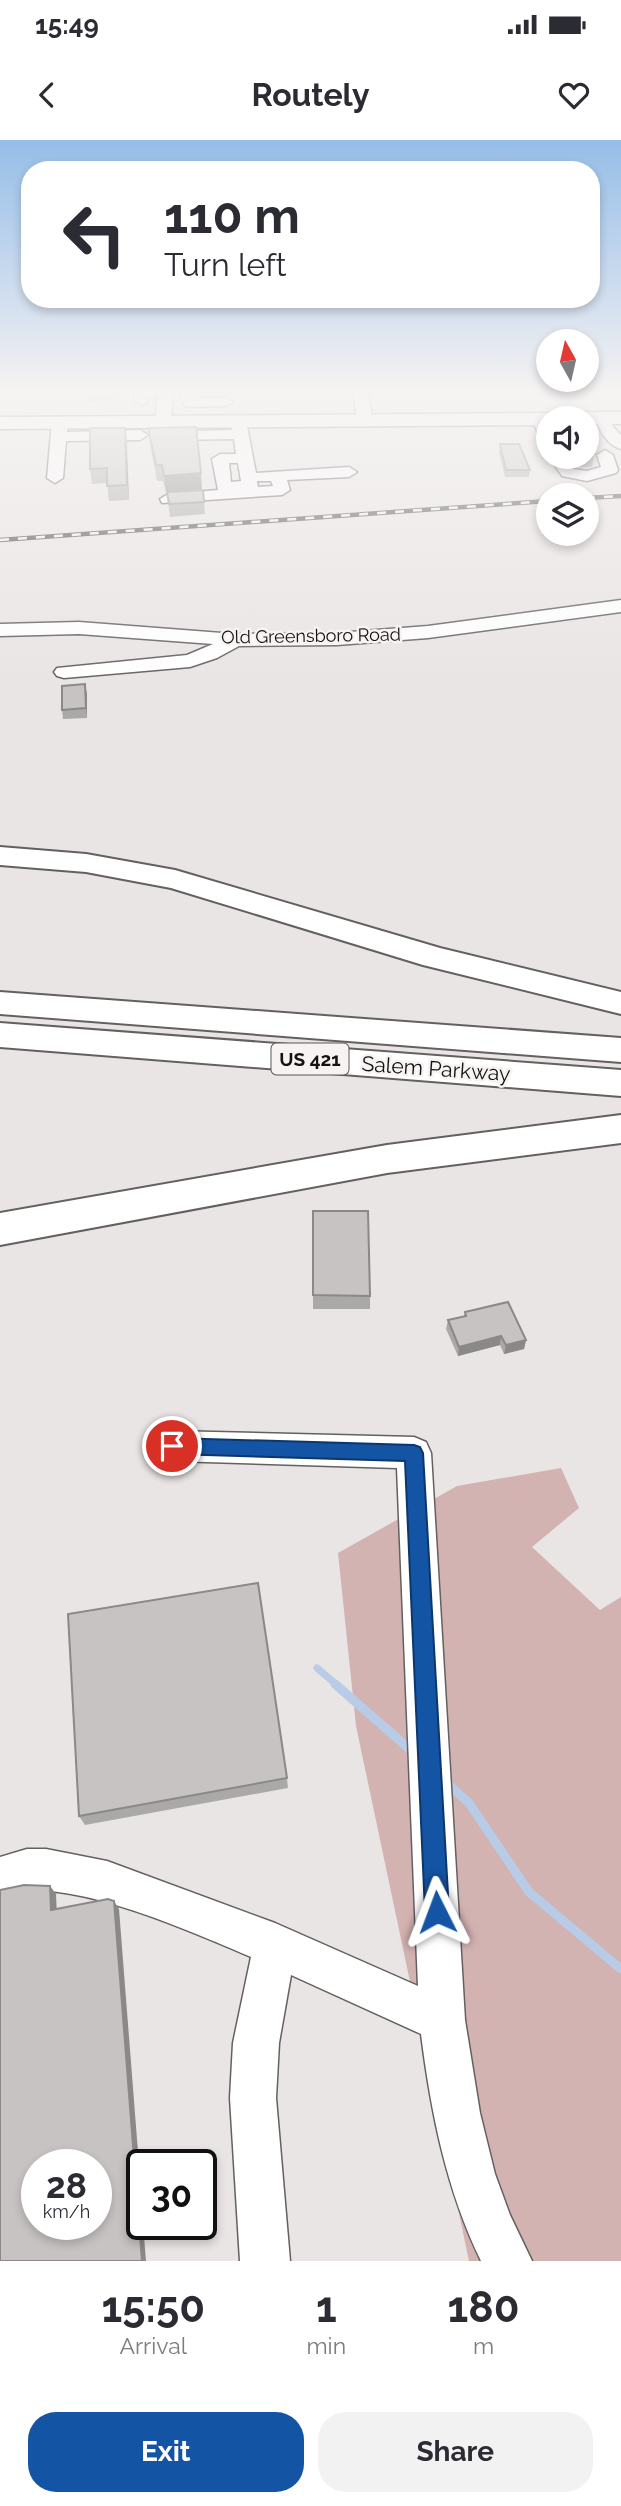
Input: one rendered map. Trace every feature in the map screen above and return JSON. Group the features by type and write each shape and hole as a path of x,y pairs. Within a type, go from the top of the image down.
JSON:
{"highway":[{"path":"0,856 86,863 175,878 435,957 621,1003"},
{"name":"Salem Parkway","path":"0,1003 621,1050"},
{"name":"Salem Parkway","path":"0,1035 621,1083"},
{"path":"0,1229 433,1152 621,1129"}],"street":[{"path":"168,499 227,489"},
{"name":"Old Greensboro Road","path":"0,631 91,628 235,640 366,637 621,606"},
{"path":"64,672 190,660 210,654 235,640"},
{"path":"172,1446 414,1453 442,2020 452,2097 467,2165 507,2261"},
{"path":"0,1878 30,1870 71,1873 190,1911 275,1945 442,2020"},
{"path":"265,2261 253,2098 256,2043 275,1945"}],"shaded area":[{"path":"561,1468 579,1508 532,1547 600,1610 621,1597 621,2261 469,2261 356,1726 338,1553 457,1486"}],"building":[{"path":"203,490 204,502 169,504 167,492"},
{"path":"85,684 86,708 62,710 62,686"},
{"path":"313,1211 368,1211 370,1296 313,1295"},
{"path":"508,1302 526,1340 506,1345 501,1336 459,1347 448,1320 466,1316 465,1312"},
{"path":"258,1583 287,1778 79,1816 68,1614"},
{"path":"24,1885 50,1886 51,1910 108,1899 114,1901 133,2149 126,2149 126,2240 140,2240 142,2261 0,2261 0,1890"}],"waterway":[{"path":"317,1668 337,1685"},
{"path":"335,1684 413,1752"},
{"path":"447,1783 469,1803 529,1892 621,1969"}],"railway":[{"path":"599,497 621,496"},
{"path":"0,540 536,502"}],"route":[{"path":"172,1446 414,1453 437,1912"}]}
